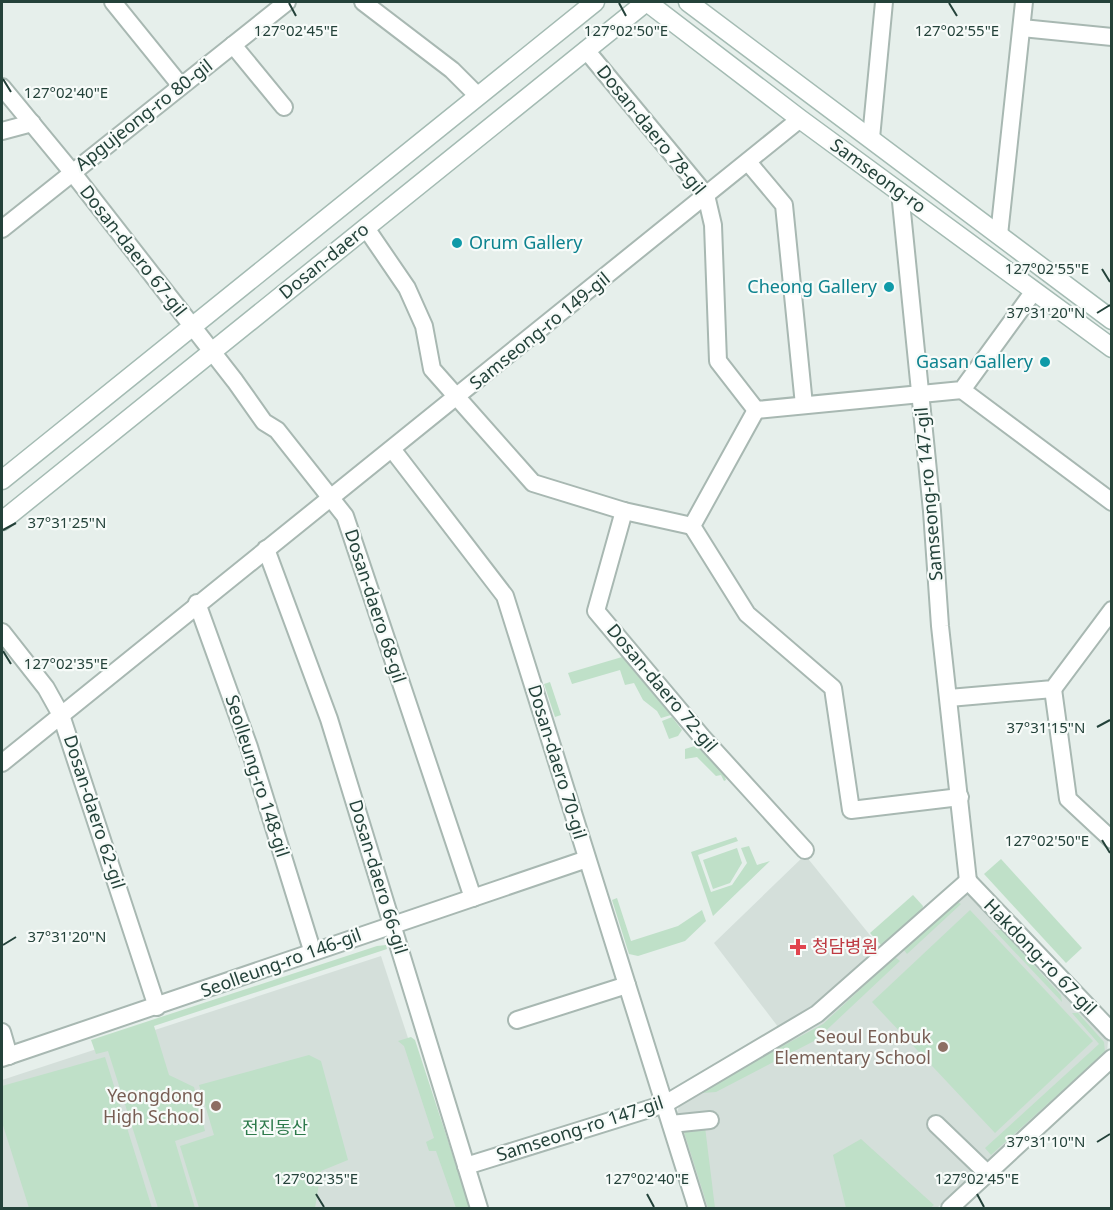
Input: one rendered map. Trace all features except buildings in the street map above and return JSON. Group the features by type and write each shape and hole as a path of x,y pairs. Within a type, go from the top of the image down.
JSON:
{"main road":[{"name":"Dosan-daero","path":"2,480 595,2"},
{"name":"Dosan-daero","path":"2,520 647,2"},
{"name":"Samseong-ro","path":"647,2 800,119 1112,348"},
{"name":"Samseong-ro","path":"688,2 1112,320"}],"street":[{"path":"113,2 181,86"},
{"name":"Apgujeong-ro 80-gil","path":"2,229 287,2"},
{"path":"363,2 452,70 478,96"},
{"path":"871,138 884,2"},
{"path":"999,235 1024,2"},
{"path":"1022,28 1112,37"},
{"path":"233,45 284,107"},
{"name":"Dosan-daero 78-gil","path":"586,50 706,195 713,225 718,361 756,410"},
{"name":"Dosan-daero 67-gil","path":"2,87 72,172 211,352"},
{"name":"Samseong-ro 149-gil","path":"329,496 458,397 800,119"},
{"path":"2,131 32,123"},
{"path":"748,162 784,205 804,405"},
{"name":"Samseong-ro 147-gil","path":"466,1166 664,1104 817,1014 968,882 900,192"},
{"path":"366,228 407,288 424,326 432,369 534,483 624,511 692,526 747,614 833,688 851,810 960,796"},
{"path":"962,390 1034,291"},
{"name":"Dosan-daero 68-gil","path":"211,352 264,422 277,430 345,516 473,898"},
{"path":"692,526 756,410 962,390 1112,502"},
{"name":"Dosan-daero 70-gil","path":"392,449 505,596 697,1209"},
{"path":"2,763 329,496"},
{"name":"Dosan-daero 72-gil","path":"624,511 596,611 702,737 805,850"},
{"name":"Dosan-daero 66-gil","path":"266,549 329,719 479,1209"},
{"name":"Seolleung-ro 148-gil","path":"197,603 249,747 312,950"},
{"path":"1112,610 1053,689 1068,799 1112,840"},
{"name":"Dosan-daero 62-gil","path":"2,632 46,688 61,715 157,1007"},
{"path":"949,698 1053,689"},
{"name":"Seolleung-ro 146-gil","path":"2,1032 5,1057 157,1007 312,950 586,859"},
{"name":"Hakdong-ro 67-gil","path":"968,882 1112,1032"},
{"path":"517,1020 627,985"},
{"path":"950,1209 1112,1058"},
{"path":"671,1124 710,1120"},
{"path":"936,1124 988,1174"}],"shaded area":[{"name":"청담병원","path":"805,855 882,950 782,1032 714,943"},
{"name":"Seoul Eonbuk Elementary School","path":"960,893 971,894 1108,1041 1107,1053 937,1208 706,1208 676,1115 680,1104 815,1027"},
{"name":"Yeongdong High School","path":"381,956 439,1132 461,1208 2,1208 2,1080"}],"green space":[{"path":"622,657 671,715 661,718 657,711 643,700 634,683 625,685 620,670 572,684 568,673"},
{"path":"550,682 561,715 555,717 544,684"},
{"path":"672,717 682,730 678,736 669,739 662,721"},
{"path":"698,745 724,774 726,780 724,781 721,775 716,776 697,757 685,759 685,749"},
{"path":"736,837 738,841 698,855 711,892 732,885 747,863 741,848 749,846 757,865 770,861 713,916 691,852"},
{"path":"737,848 742,863 730,883 713,889 703,860"},
{"path":"1001,859 1082,948 1066,963 984,874"},
{"path":"913,895 923,906 922,911 881,945 870,933"},
{"path":"617,898 631,941 678,926 702,910 706,921 685,941 638,956 629,954 612,900"},
{"path":"956,901 961,904 907,954 904,950"},
{"path":"970,910 1093,1041 995,1133 872,1002"},
{"path":"994,930 1002,930 1061,995 1062,1002"},
{"path":"386,945 387,949 154,1026 169,1075 194,1087 205,1131 175,1141 195,1208 158,1208 108,1051 96,1054 91,1040 377,946"},
{"path":"895,957 900,961 816,1040 716,1092 702,1093 700,1091 823,1024"},
{"path":"1072,1013 1078,1013 1104,1042 1105,1052 991,1155 985,1148 1099,1044"},
{"path":"411,1037 415,1040 470,1208 456,1208 436,1151 429,1151 426,1142 434,1138 404,1046 398,1041"},
{"name":"전진동산","path":"309,1055 321,1061 348,1160 321,1171 315,1208 199,1208 180,1146 214,1135 199,1085"},
{"path":"105,1057 152,1208 29,1208 2,1122 2,1086"},
{"path":"705,1127 715,1208 708,1208 683,1129"},
{"path":"861,1139 934,1205 930,1208 846,1208 833,1155"}],"place":[{"name":"Orum Gallery","path":"457,243"},
{"name":"Cheong Gallery","path":"889,287"},
{"name":"Gasan Gallery","path":"1045,362"},
{"name":"청담병원","path":"798,947"},
{"name":"Seoul Eonbuk Elementary School","path":"943,1047"},
{"name":"Yeongdong High School","path":"216,1106"}]}
